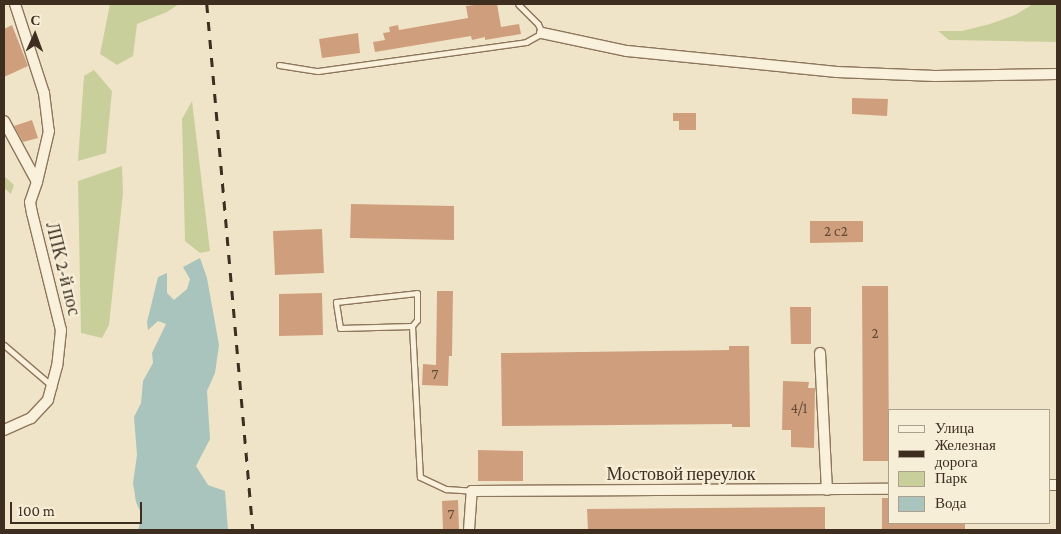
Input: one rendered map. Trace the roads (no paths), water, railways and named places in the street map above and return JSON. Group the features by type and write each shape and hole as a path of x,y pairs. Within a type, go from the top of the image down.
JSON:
{"street":[{"name":"ЛПК 2-й пос","path":"4,430 31,418 48,400 53,387 61,330 30,202 37,182 48,131 44,93 15,4"},
{"path":"542,33 627,51 837,72 935,76 1057,74"},
{"path":"4,121 37,182"},
{"path":"820,353 827,490"},
{"name":"Мостовой переулок","path":"472,491 888,489"},
{"path":"468,530 472,491"}],"lane":[{"path":"279,65 318,71 526,42 542,33 538,24 518,4"},
{"path":"412,326 340,328 336,302 417,293 417,320 412,326 420,477 446,489 472,491"},
{"path":"4,345 53,387"}],"water":[{"path":"200,258 207,278 219,345 215,373 207,391 210,439 196,466 208,485 225,491 228,530 138,530 142,515 136,502 133,483 137,455 134,417 141,403 143,381 153,363 152,353 166,324 158,321 148,330 147,322 158,277 167,273 167,293 174,300 187,289 190,279 183,267"}],"railway":[{"path":"207,4 253,530"}]}
